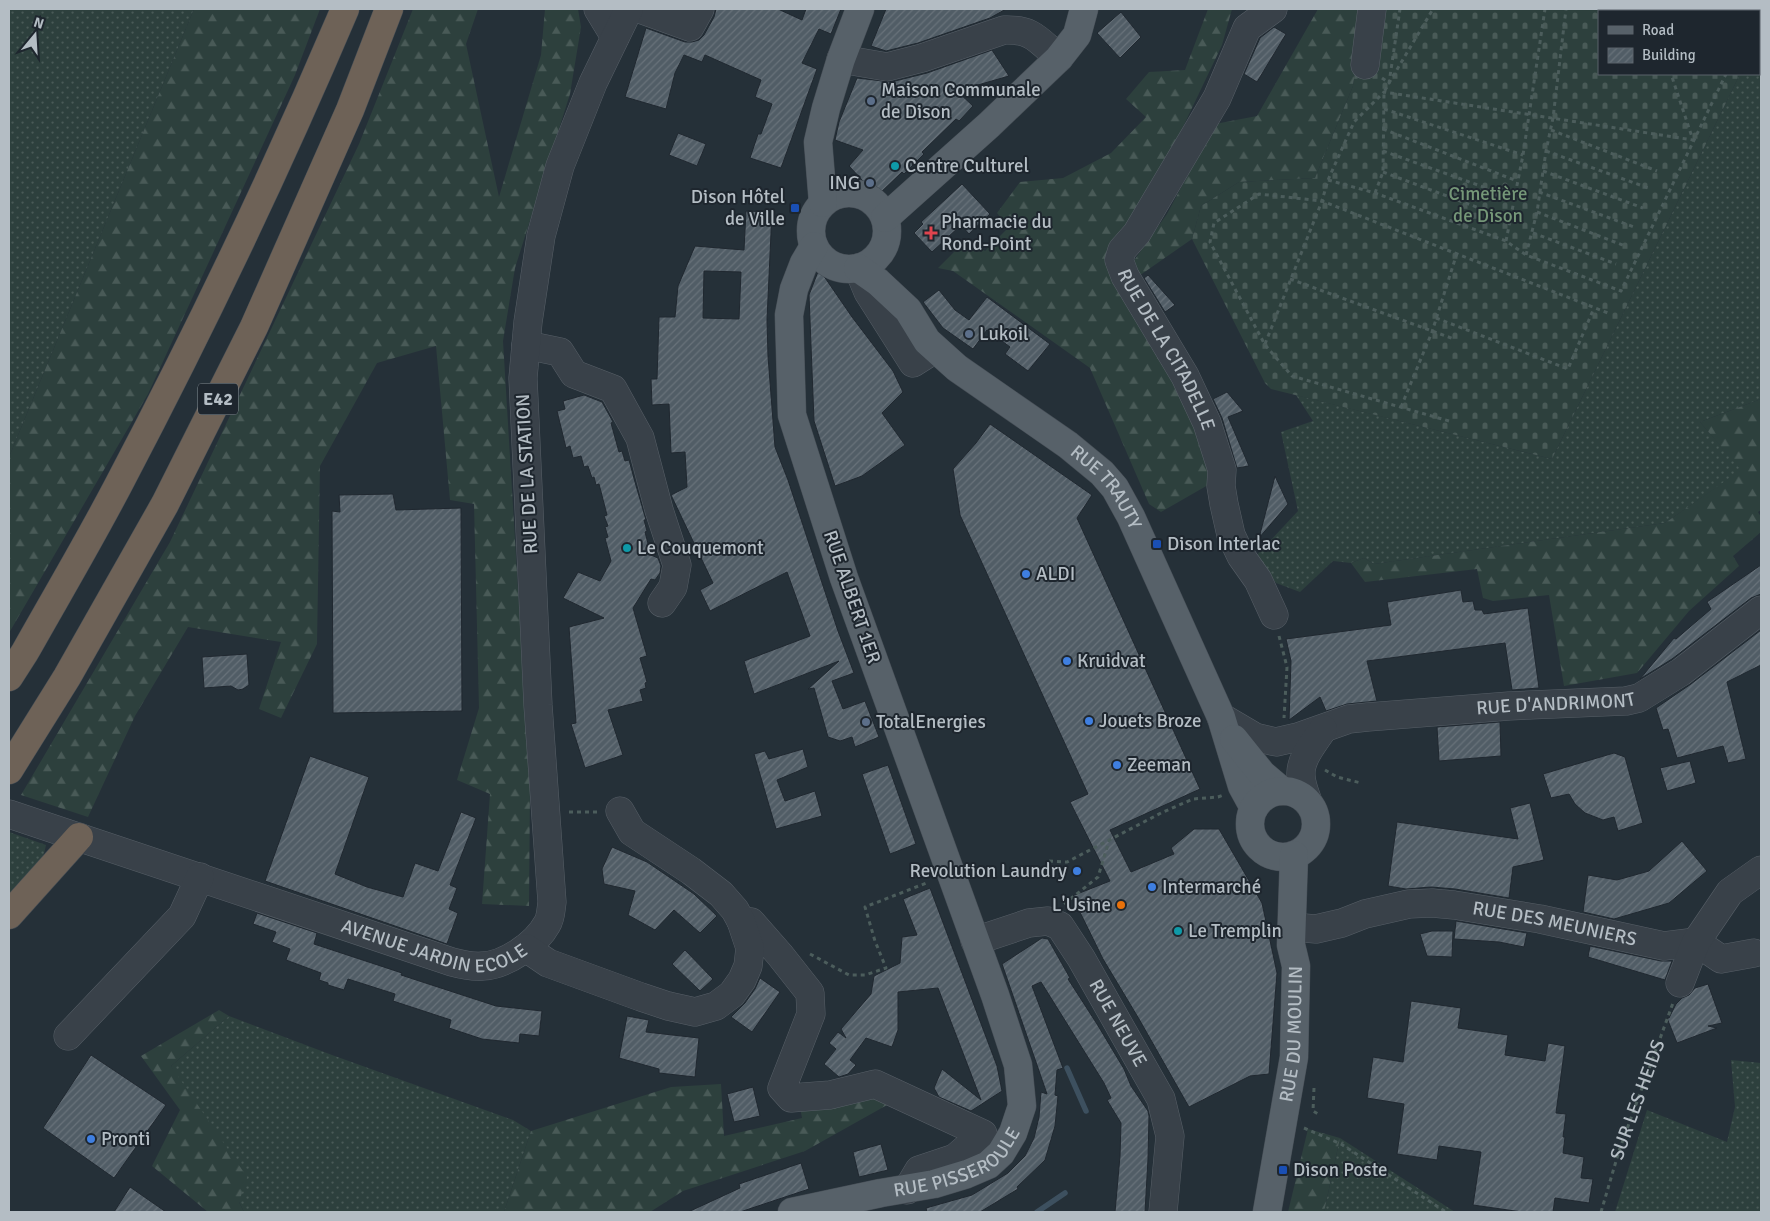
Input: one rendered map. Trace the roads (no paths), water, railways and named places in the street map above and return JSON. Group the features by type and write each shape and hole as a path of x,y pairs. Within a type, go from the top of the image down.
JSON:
{"highway":[{"name":"E42","path":"9,677 25,652 120,482 209,308 307,98 345,9"},
{"name":"E42","path":"9,770 67,677 165,504 254,327 350,110 389,9"},
{"path":"9,916 79,837"}],"main road":[{"path":"823,203 818,142 841,59 860,9"},
{"path":"885,218 989,126 1054,63 1076,35 1084,11"},
{"path":"814,246 811,235 812,223 816,212 823,203 834,196 846,193 858,194 870,199 879,207 885,218 887,239 883,247 868,264 858,268"},
{"name":"RUE TRAUTY","path":"814,246 820,255 832,265 847,269 858,268 878,282 908,310"},
{"name":"RUE ALBERT 1ER","path":"814,246 804,263 794,289 789,315 792,416 844,578 975,941"},
{"name":"RUE TRAUTY","path":"883,247 908,310 927,341 957,368 1068,446 1102,473 1115,488 1131,517 1223,723 1248,797"},
{"name":"RUE TRAUTY","path":"1223,723 1262,774 1282,791"},
{"path":"1282,791 1300,796 1308,802 1316,818 1314,837 1303,851 1283,857 1272,855 1262,850 1254,841 1250,830 1248,797 1261,799 1271,793 1282,791"},
{"name":"RUE DU MOULIN","path":"1267,1212 1294,1057 1296,966 1292,945 1304,928 1294,855"},
{"name":"RUE PISSEROULE","path":"792,1212 882,1193 906,1190 959,1177 988,1165 1008,1143 1022,1106 1018,1065 975,941"}],"street":[{"path":"598,9 615,37"},
{"name":"RUE DE LA STATION","path":"526,948 537,938 548,923 552,902 538,705 523,378 526,345 533,283 541,236 560,166 593,82 628,9"},
{"path":"640,9 690,27 700,9"},
{"path":"1246,18 1273,9"},
{"path":"1365,65 1372,9"},
{"name":"RUE DE LA CITADELLE","path":"1246,18 1217,98 1137,233 1122,250 1119,260 1125,276 1185,376 1207,423 1222,470 1222,495 1231,535 1241,556 1258,580 1274,616"},
{"path":"841,59 887,67 922,58 1004,30 1016,29 1029,32 1054,63"},
{"path":"858,268 868,292 913,363 935,349"},
{"path":"526,345 560,352 574,374 613,389 640,438 659,510 677,565 673,587 662,602"},
{"name":"RUE D'ANDRIMONT","path":"1223,723 1256,737 1276,742 1298,738 1349,719 1374,716 1509,706 1626,701 1639,698 1681,672 1761,610"},
{"path":"1308,802 1301,776 1302,767 1304,758 1323,729"},
{"name":"AVENUE JARDIN ECOLE","path":"9,814 452,962 469,966 485,966 500,963 526,948 548,963 668,1006 695,1012 716,1006 732,994 742,980 748,966 750,948 741,921 735,910 720,894 662,850 632,832 620,811"},
{"path":"1678,991 1696,942 1730,892 1761,870"},
{"path":"68,1036 182,916 200,877"},
{"name":"RUE DES MEUNIERS","path":"1304,928 1342,923 1365,914 1409,904 1432,904 1454,905 1540,919 1664,946 1696,942"},
{"path":"741,921 751,922 810,993 810,1014 782,1088 791,1098 830,1095 875,1084 983,1134 955,1158 919,1170 906,1190"},
{"name":"RUE NEUVE","path":"975,941 1029,923 1048,921 1060,926 1081,958 1162,1099 1170,1136 1162,1212"},
{"path":"1696,942 1721,960 1754,953"}],"waterway":[{"path":"1067,1068 1086,1111"},
{"path":"1037,1212 1065,1193"}],"place":[{"name":"Maison Communale de Dison","path":"871,101"},
{"name":"Centre Culturel","path":"895,166"},
{"name":"ING","path":"870,183"},
{"name":"Dison Hôtel de Ville","path":"795,208"},
{"name":"Pharmacie du Rond-Point","path":"931,233"},
{"name":"Lukoil","path":"969,334"},
{"name":"Dison Interlac","path":"1157,544"},
{"name":"Le Couquemont","path":"627,548"},
{"name":"ALDI","path":"1026,574"},
{"name":"Kruidvat","path":"1067,661"},
{"name":"Jouets Broze","path":"1089,721"},
{"name":"TotalEnergies","path":"866,722"},
{"name":"Zeeman","path":"1117,765"},
{"name":"Revolution Laundry","path":"1077,871"},
{"name":"Intermarché","path":"1152,887"},
{"name":"L'Usine","path":"1121,905"},
{"name":"Le Tremplin","path":"1178,931"},
{"name":"Pronti","path":"91,1139"},
{"name":"Dison Poste","path":"1283,1170"}],"park label":[{"name":"Cimetière de Dison","path":"1488,205"}]}
